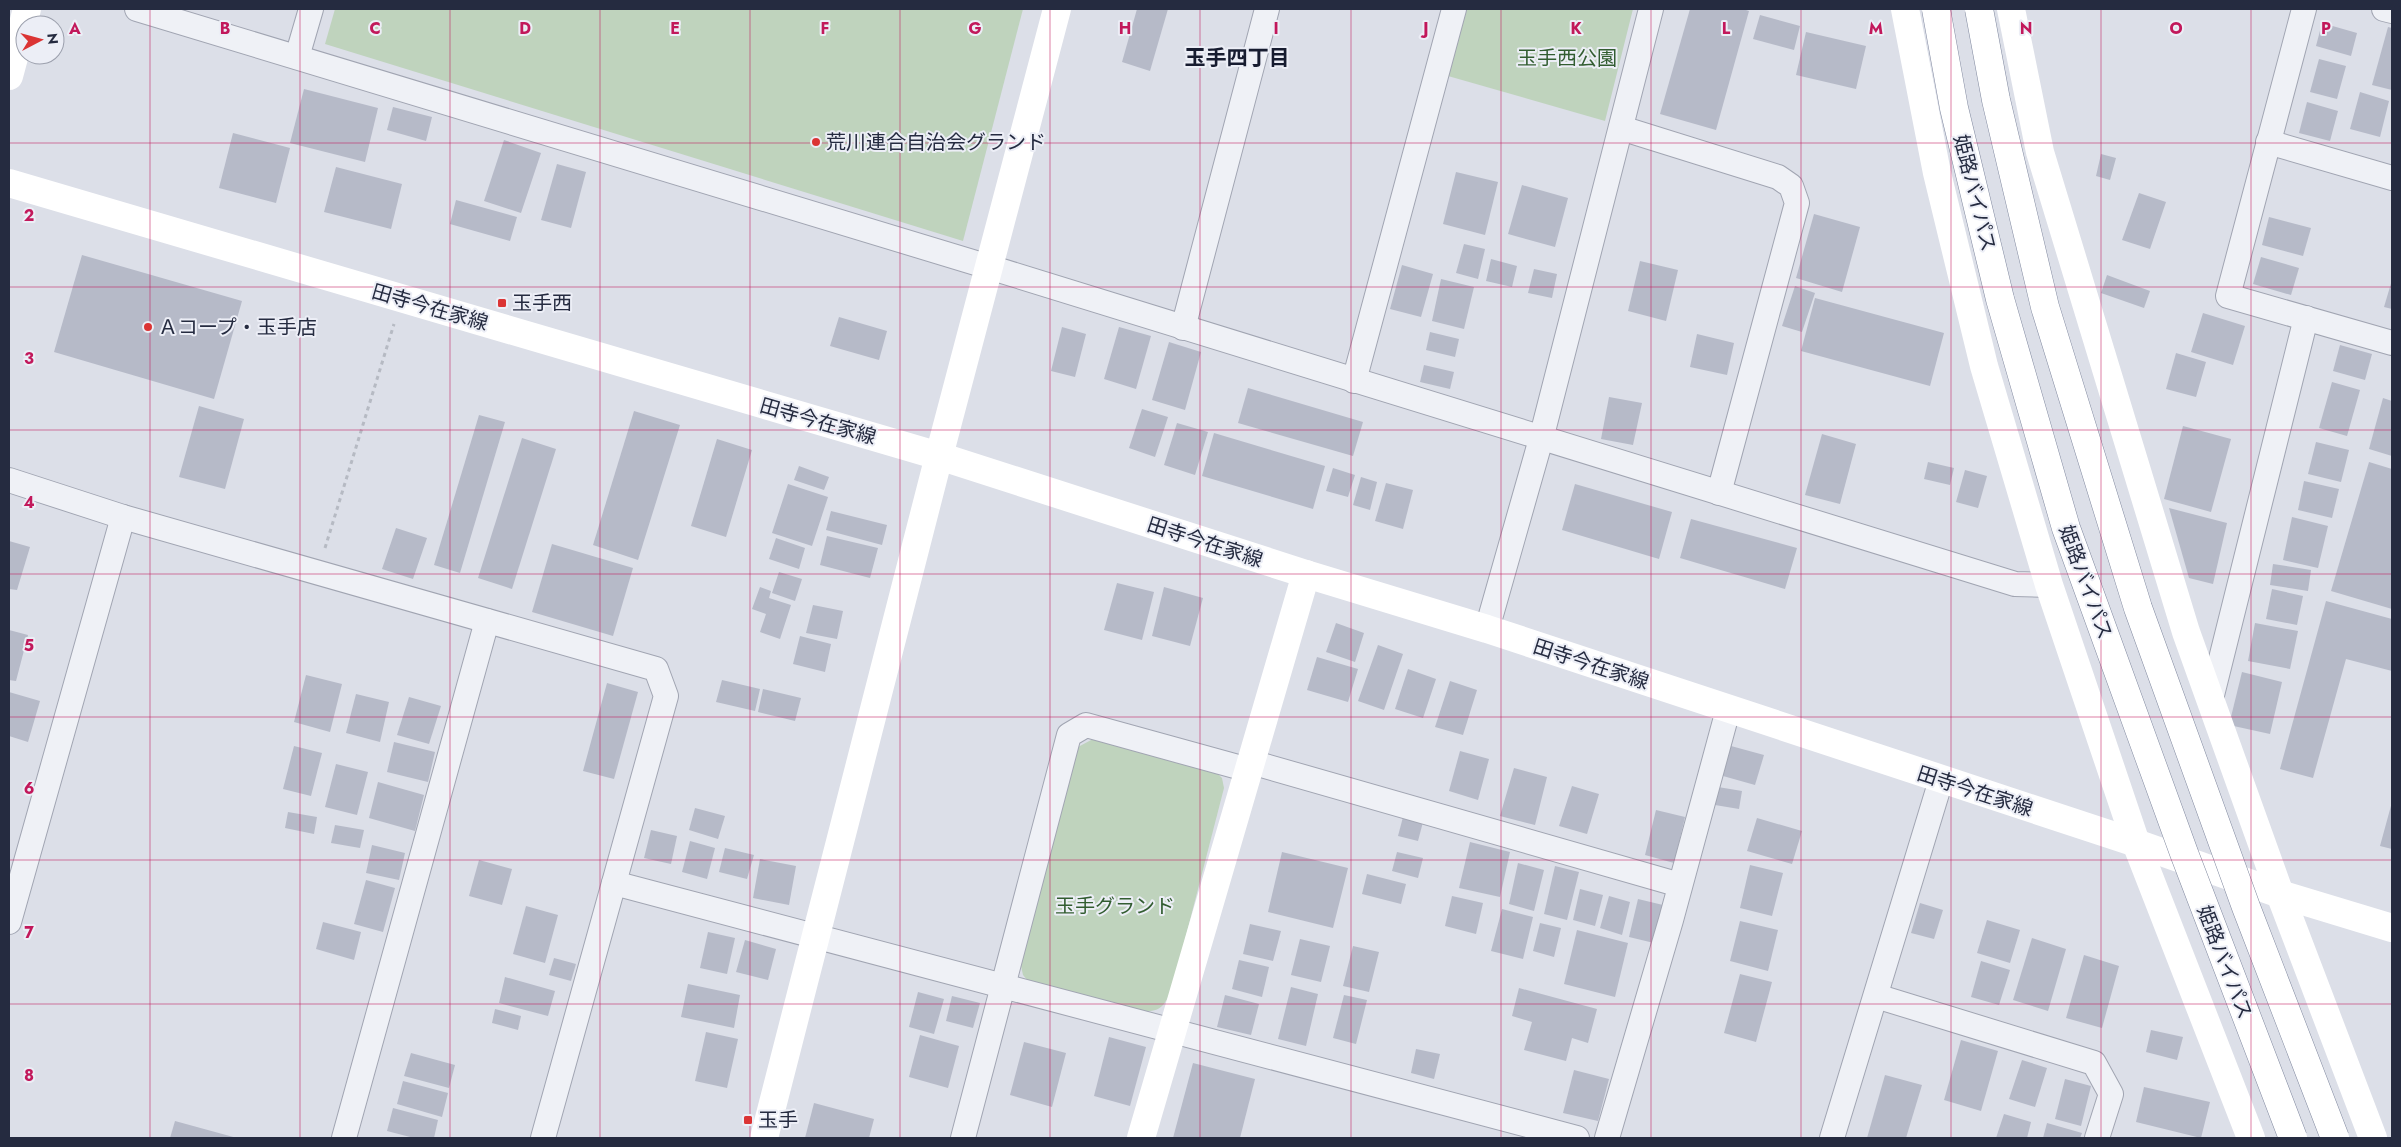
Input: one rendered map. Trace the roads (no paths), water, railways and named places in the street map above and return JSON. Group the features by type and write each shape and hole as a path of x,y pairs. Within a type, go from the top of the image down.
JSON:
{"main road":[{"path":"9,76 27,9"},
{"path":"764,1138 939,456 1057,9"},
{"path":"1905,9 1937,172 1984,366 2048,585 2136,844 2250,1138"},
{"name":"姫路バイパス","path":"1936,9 1954,108 2000,299 2066,528 2184,853 2293,1138"},
{"name":"姫路バイパス","path":"1979,9 1996,100 2045,307 2138,608 2246,907 2335,1138"},
{"path":"2011,9 2043,161 2186,632 2280,894 2373,1138"},
{"name":"田寺今在家線","path":"9,183 939,456 1487,630 2136,844 2280,894 2392,928"},
{"path":"1141,1138 1306,574"}],"street":[{"path":"137,9 989,267 2015,584 2048,585"},
{"path":"297,57 311,9"},
{"path":"1182,328 1267,9"},
{"path":"1354,381 1454,9"},
{"path":"1487,630 1541,439 1651,9"},
{"path":"2304,9 2228,296 2392,343"},
{"path":"2384,9 2392,11"},
{"path":"1621,128 1778,177 1791,186 1798,203 1719,493"},
{"path":"2268,142 2392,178"},
{"path":"2211,699 2306,318"},
{"path":"9,480 123,516 656,670 666,696 543,1138"},
{"path":"9,922 123,516"},
{"path":"344,1138 487,621"},
{"path":"1607,1138 1728,710"},
{"path":"963,1138 1069,735 1086,725 1250,766 1680,885"},
{"path":"1832,1138 1941,780"},
{"path":"614,883 1577,1138"},
{"path":"1876,996 2094,1063 2111,1094 2097,1138"}],"place":[{"name":"荒川連合自治会グランド","path":"816,142"},
{"name":"玉手西","path":"502,303"},
{"name":"Ａコープ・玉手店","path":"148,327"},
{"name":"玉手","path":"748,1120"}],"district":[{"name":"玉手四丁目","path":"1237,58"}],"park label":[{"name":"玉手西公園","path":"1567,58"},
{"name":"玉手グランド","path":"1115,906"}]}
